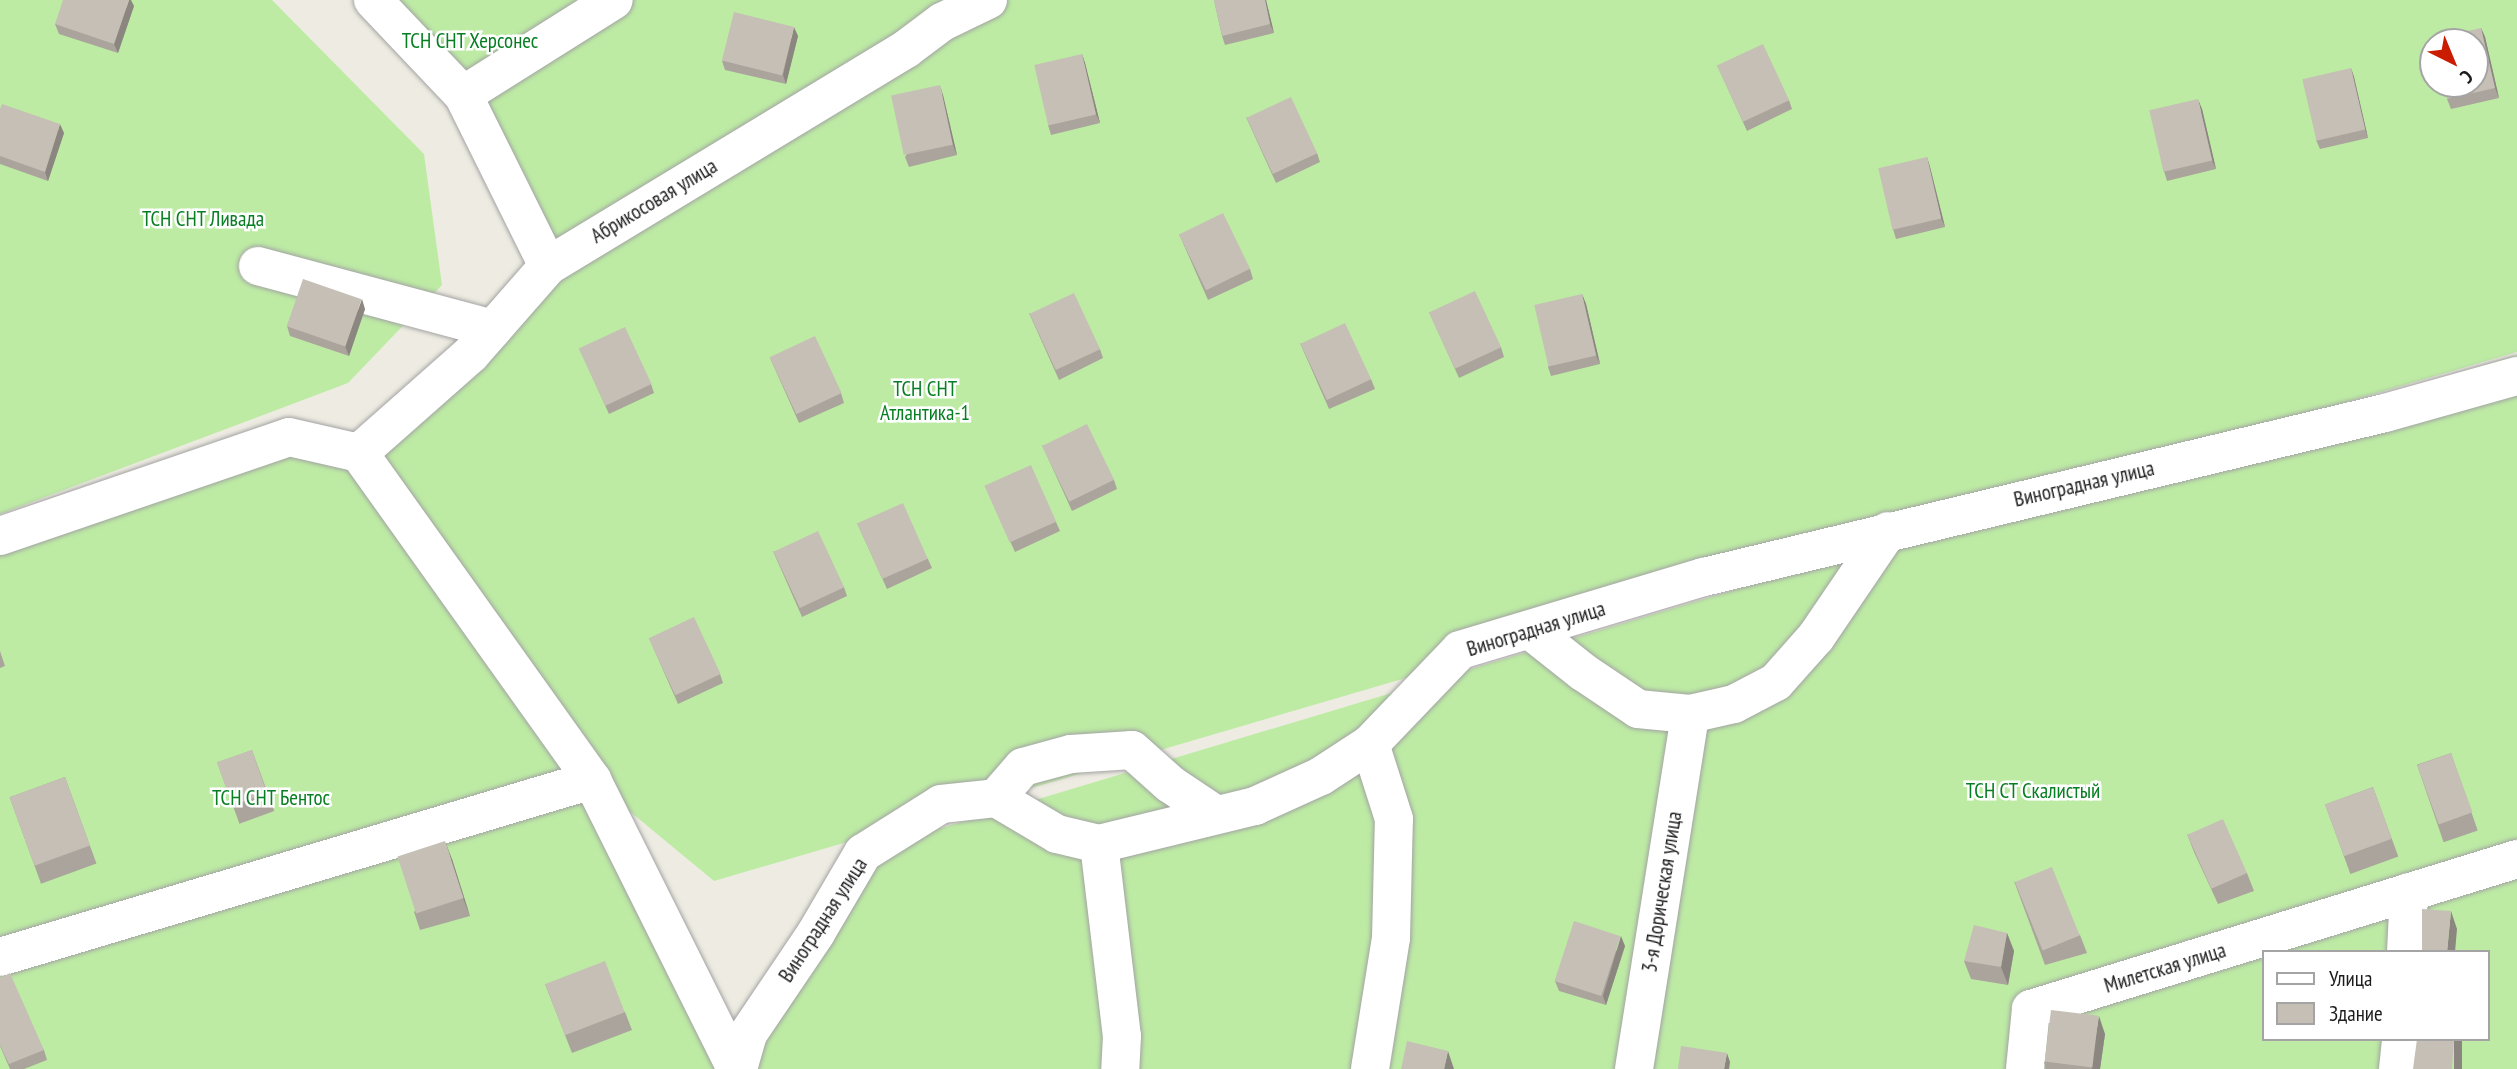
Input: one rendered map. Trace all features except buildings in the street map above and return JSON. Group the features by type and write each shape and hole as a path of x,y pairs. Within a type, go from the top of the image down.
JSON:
{"lane":[{"path":"373,0 463,95 548,266"},
{"path":"463,95 614,0"},
{"name":"Абрикосовая улица","path":"359,453 471,354 548,266 906,49 942,22 988,0"},
{"path":"258,266 493,329"},
{"name":"Виноградная улица","path":"737,1069 748,1034 816,933 863,853 941,804 996,797 1057,834 1100,844 1255,806 1321,776 1370,744 1460,650 1704,578 1888,531 2385,413 2517,376"},
{"path":"0,536 289,438 359,453 592,780 737,1069"},
{"path":"1530,630 1583,672 1638,709 1690,714 1734,704 1776,682 1816,637 1888,531"},
{"name":"3-я Дорическая улица","path":"1634,1069 1690,714"},
{"path":"1370,744 1394,819 1391,938 1370,1069"},
{"path":"996,797 1023,767 1071,754 1132,750 1170,784 1215,814"},
{"path":"0,957 592,780"},
{"path":"1100,844 1122,1035 1120,1069"},
{"name":"Милетская улица","path":"2025,1069 2031,1009 2517,859"},
{"path":"2406,950 2409,892"},
{"path":"2398,1069 2401,1041"}],"green space":[{"name":"ТСН СНТ Ливада","path":"0,0 272,0 424,154 442,285 348,383 0,514"},
{"name":"ТСН СНТ Атлантика-1","path":"373,0 2517,0 2517,352 714,881 593,781 735,1069 0,1069 0,541 289,437 359,452 548,266 463,95"},
{"name":"ТСН СТ Скалистый","path":"2517,355 2517,1069 749,1069 885,845"}],"park label":[{"name":"ТСН СНТ Херсонес","path":"470,41"},
{"name":"ТСН СНТ Бентос","path":"271,798"}]}
